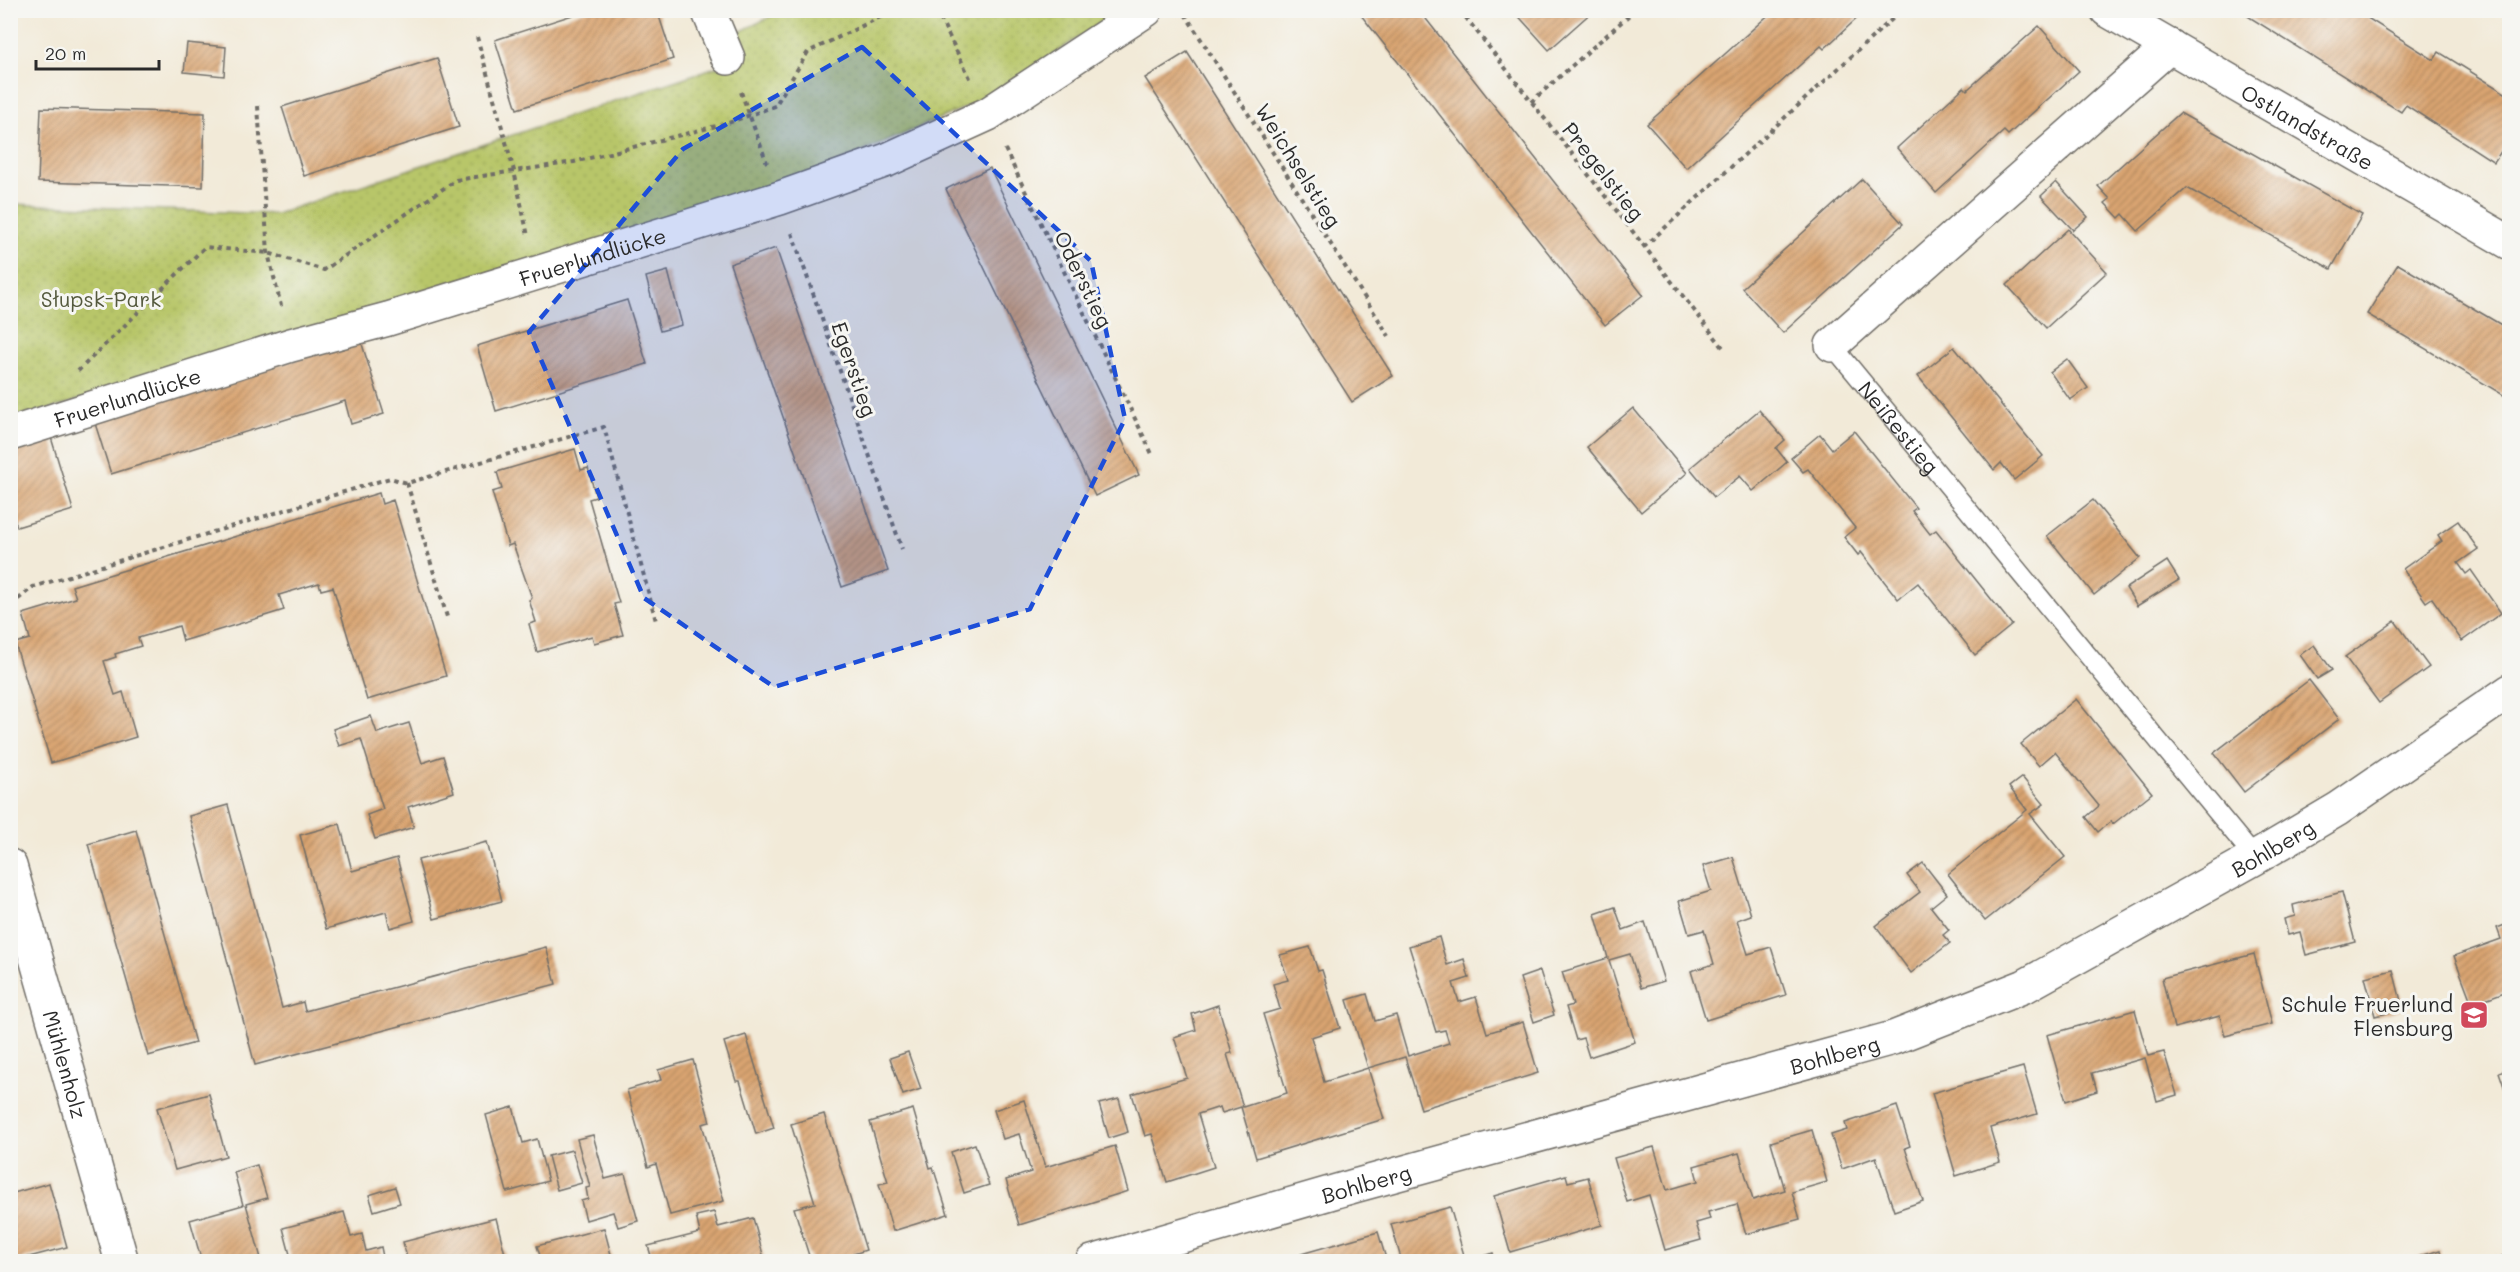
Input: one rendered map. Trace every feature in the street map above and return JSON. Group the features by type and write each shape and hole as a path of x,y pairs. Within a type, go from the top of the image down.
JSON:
{"street":[{"path":"708,10 728,58"},
{"name":"Fruerlundlücke","path":"10,435 291,345 388,319 780,198 887,160 988,114 1146,10"},
{"name":"Ostlandstraße","path":"2126,15 2170,46 2510,243"},
{"name":"Neißestieg","path":"1832,345 2170,46"},
{"name":"Bohlberg","path":"1092,1262 1354,1186 1893,1038 2025,986 2255,858 2338,808 2510,691"},
{"name":"Mühlenholz","path":"10,866 115,1229 122,1262"}],"lane":[{"name":"Neißestieg","path":"1832,345 2255,858"}],"path":[{"path":"70,379 205,247 268,253 324,270 456,180 574,162 750,116 775,106 808,52 895,10"},
{"name":"Oderstieg","path":"936,10 1153,456"},
{"name":"Weichselstieg","path":"1183,10 1389,336"},
{"name":"Pregelstieg","path":"1460,10 1725,350"},
{"path":"1531,102 1635,10"},
{"path":"1644,247 1902,10"},
{"path":"477,37 514,171 536,274"},
{"name":"Egerstieg","path":"728,58 780,198 902,549"},
{"path":"258,106 268,253 291,345"},
{"path":"10,603 33,587 390,478 406,483 604,427 656,621"},
{"path":"406,483 447,617"}],"highlighted area":[{"path":"862,47 1091,261 1125,419 1030,609 774,687 644,598 529,332 683,149"}],"green space":[{"name":"Słupsk-Park","path":"782,11 1119,11 985,99 797,180 11,421 11,204 276,214 743,58 733,35"}],"building":[{"path":"588,10 657,10 673,59 517,109 495,40"},
{"path":"1357,10 1419,10 1643,295 1605,325"},
{"path":"1513,10 1594,10 1549,50"},
{"path":"1774,10 1866,10 1824,49 1821,46 1686,168 1647,124"},
{"path":"2238,10 2355,10 2434,60 2439,52 2510,96 2510,138 2494,162 2406,105 2401,112"},
{"path":"2039,26 2079,71 2008,135 2004,131 1936,193 1897,148 1964,87 1967,90"},
{"path":"187,43 226,47 224,76 184,72"},
{"path":"1187,52 1393,376 1352,402 1145,78"},
{"path":"437,58 459,127 304,176 282,107"},
{"path":"41,108 205,113 203,187 38,182"},
{"path":"2180,113 2362,215 2331,269 2187,188 2138,231 2123,214 2119,218 2105,203 2110,199 2098,186"},
{"path":"990,168 1139,475 1095,496 946,189"},
{"path":"1862,179 1903,224 1783,333 1742,288"},
{"path":"2056,182 2088,217 2073,230 2041,196"},
{"path":"2068,229 2107,272 2046,328 2007,285"},
{"path":"776,248 888,571 842,587 730,264"},
{"path":"2398,264 2510,330 2510,399 2367,314"},
{"path":"668,271 682,325 660,331 646,277"},
{"path":"627,300 647,364 496,411 477,346"},
{"path":"361,341 384,414 351,424 345,401 111,474 93,417"},
{"path":"1954,347 2043,456 2014,480 2001,463 1994,470 1918,376"},
{"path":"2067,359 2088,388 2070,400 2050,372"},
{"path":"1633,408 1687,473 1641,512 1587,447"},
{"path":"1759,410 1785,440 1776,448 1787,462 1753,491 1740,476 1714,497 1690,468"},
{"path":"1854,431 1916,508 1912,511 1930,534 1936,530 2012,625 1975,655 1918,583 1898,599 1861,552 1858,555 1844,537 1855,528 1808,469 1803,472 1791,458 1820,434 1832,449"},
{"path":"50,434 73,510 17,527 10,505 10,447"},
{"path":"575,449 581,470 588,468 596,497 589,499 619,603 614,604 623,635 594,643 592,636 537,652 529,624 536,622 529,600 532,598 513,544 508,546 492,492 502,489 497,472"},
{"path":"379,493 382,504 393,500 446,676 367,700 333,587 321,590 319,583 279,595 284,610 183,641 179,626 138,638 141,646 115,654 116,657 104,661 115,695 123,692 136,737 51,763 15,643 30,639 23,614 76,598 72,586"},
{"path":"2093,500 2140,558 2094,595 2047,536"},
{"path":"2458,521 2478,549 2458,563 2466,574 2471,570 2501,613 2462,641 2432,598 2426,602 2403,569 2442,541 2438,535"},
{"path":"2167,561 2179,580 2137,606 2126,588"},
{"path":"2395,621 2429,667 2379,703 2345,657"},
{"path":"2314,645 2332,670 2317,679 2300,655"},
{"path":"2309,680 2339,719 2244,792 2214,753"},
{"path":"2076,699 2152,793 2113,824 2111,821 2098,832 2086,817 2099,806 2055,752 2039,766 2021,744"},
{"path":"371,716 377,733 409,723 422,763 443,756 454,792 408,807 414,827 375,839 367,815 383,809 361,739 339,746 333,729"},
{"path":"2022,777 2044,804 2030,814 2065,857 1985,921 1948,874 2027,810 2009,787"},
{"path":"228,805 282,1008 303,1002 305,1011 546,947 556,984 255,1065 189,816"},
{"path":"340,824 352,871 397,858 414,921 390,928 386,912 326,929 300,835"},
{"path":"136,830 195,1043 148,1056 88,844"},
{"path":"487,842 502,901 434,919 418,860"},
{"path":"1733,857 1751,915 1737,920 1748,954 1771,947 1786,995 1706,1020 1691,971 1714,964 1704,930 1689,934 1679,901 1711,891 1703,866"},
{"path":"1923,863 1947,894 1931,907 1949,930 1943,935 1950,943 1911,973 1876,926 1920,892 1907,875"},
{"path":"2342,892 2355,942 2306,955 2300,932 2288,935 2284,919 2295,916 2293,905"},
{"path":"1615,907 1623,930 1645,922 1664,981 1641,988 1630,954 1609,960 1635,1042 1589,1057 1583,1038 1576,1040 1566,1007 1573,1005 1562,972 1608,958 1595,914"},
{"path":"2510,923 2510,990 2472,1004 2454,956 2501,939 2497,928"},
{"path":"1439,937 1447,965 1464,959 1469,978 1453,983 1459,1002 1476,997 1487,1033 1523,1022 1538,1073 1421,1109 1405,1057 1368,1068 1347,1000 1367,994 1375,1021 1396,1015 1408,1056 1449,1043 1445,1030 1436,1032 1409,946"},
{"path":"1310,947 1318,971 1322,970 1340,1028 1311,1037 1324,1082 1368,1068 1384,1119 1256,1158 1241,1107 1222,1113 1220,1107 1198,1114 1214,1167 1167,1182 1152,1134 1145,1136 1132,1094 1187,1078 1174,1037 1196,1030 1192,1014 1218,1005 1232,1053 1227,1054 1243,1107 1287,1093 1263,1014 1280,1009 1273,984 1288,980 1280,955"},
{"path":"2254,954 2272,1024 2225,1036 2220,1016 2174,1028 2162,978"},
{"path":"2393,970 2403,1009 2375,1016 2365,977"},
{"path":"1540,971 1554,1015 1534,1022 1520,978"},
{"path":"2135,1010 2148,1056 2164,1052 2177,1095 2157,1101 2145,1058 2092,1073 2097,1091 2066,1101 2047,1035"},
{"path":"746,1035 774,1128 756,1134 740,1081 736,1081 724,1042"},
{"path":"908,1052 921,1089 903,1095 890,1058"},
{"path":"693,1060 710,1122 702,1124 724,1201 670,1215 656,1164 648,1167 627,1090 661,1080 658,1070"},
{"path":"2023,1067 2037,1114 1990,1128 2000,1162 1956,1176 1932,1093"},
{"path":"2510,1068 2510,1101 2509,1101 2499,1072"},
{"path":"209,1094 226,1156 175,1170 157,1108"},
{"path":"1119,1099 1128,1132 1109,1138 1099,1104"},
{"path":"1024,1100 1045,1167 1115,1146 1128,1191 1019,1225 1006,1180 1031,1172 1019,1134 1003,1139 994,1110"},
{"path":"1897,1106 1910,1146 1905,1148 1923,1201 1894,1211 1876,1157 1842,1169 1831,1135 1847,1130 1845,1123"},
{"path":"513,1107 523,1143 537,1139 548,1181 507,1192 486,1115"},
{"path":"913,1109 930,1168 933,1167 948,1214 893,1231 879,1184 888,1182 870,1122"},
{"path":"824,1114 866,1250 829,1262 811,1262 794,1208 815,1203 791,1124"},
{"path":"1812,1130 1827,1182 1792,1192 1800,1219 1746,1234 1737,1204 1708,1212 1710,1219 1696,1223 1701,1240 1665,1250 1649,1195 1627,1202 1614,1158 1654,1147 1667,1190 1698,1181 1694,1166 1739,1153 1753,1200 1785,1190 1771,1142"},
{"path":"593,1135 605,1179 625,1174 638,1221 618,1227 613,1212 586,1220 581,1201 588,1199 586,1188 590,1187 577,1139"},
{"path":"975,1144 989,1185 964,1193 951,1152"},
{"path":"572,1150 582,1183 557,1190 548,1156"},
{"path":"257,1165 267,1198 246,1204 262,1262 202,1262 190,1220 243,1205 234,1172"},
{"path":"1566,1175 1568,1182 1588,1177 1602,1225 1510,1252 1494,1196"},
{"path":"49,1183 67,1247 10,1262 10,1194"},
{"path":"395,1187 400,1203 374,1211 369,1195"},
{"path":"1450,1207 1466,1262 1402,1262 1391,1224"},
{"path":"344,1212 351,1237 362,1234 366,1251 381,1247 384,1262 292,1262 283,1228"},
{"path":"714,1212 718,1227 753,1218 765,1262 653,1262 648,1246 700,1233 696,1216"},
{"path":"496,1218 507,1262 408,1262 403,1242"},
{"path":"604,1228 613,1262 542,1262 537,1246"},
{"path":"1378,1232 1387,1262 1303,1262 1301,1254"},
{"path":"2440,1250 2443,1262 2405,1262 2405,1261"},
{"path":"1493,1253 1495,1262 1474,1262 1473,1259"},
{"path":"2510,1254 2510,1262 2493,1262 2492,1259"}],"place":[{"name":"Schule Fruerlund Flensburg","path":"2474,1015"}]}
